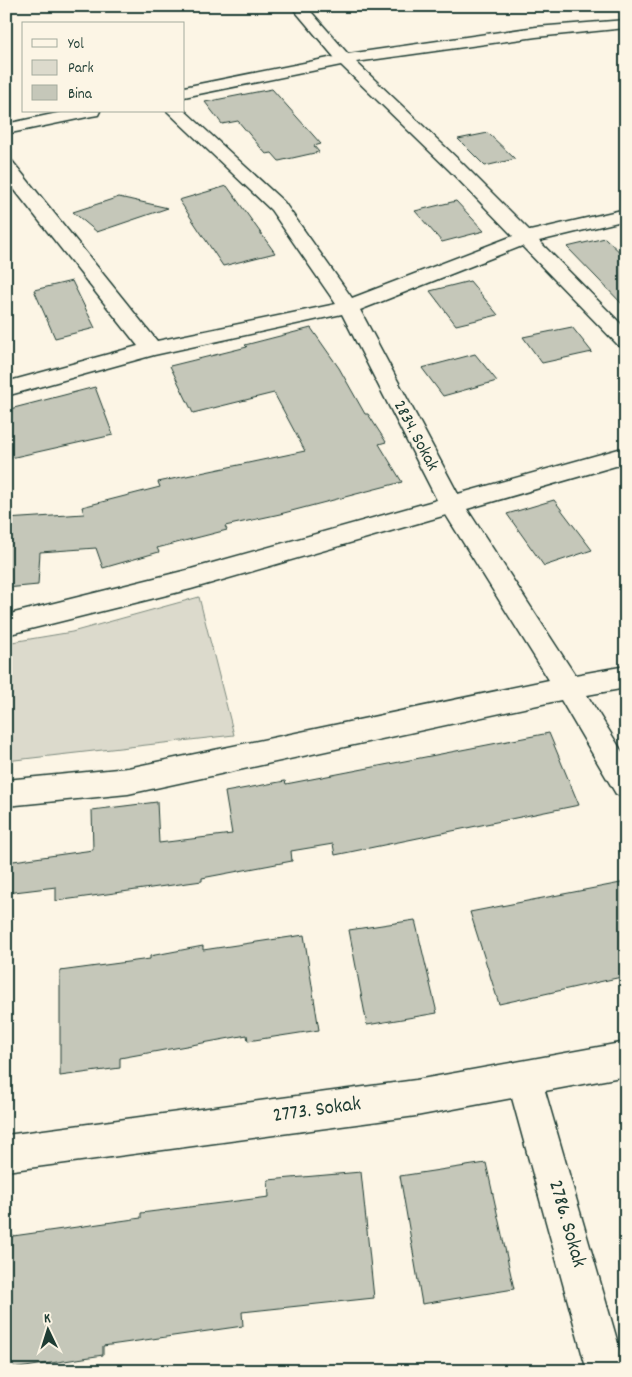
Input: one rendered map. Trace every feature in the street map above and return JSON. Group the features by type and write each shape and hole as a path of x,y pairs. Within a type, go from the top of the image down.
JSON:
{"street":[{"path":"298,6 344,59 456,167 623,336"},
{"path":"185,92 344,59 536,32 626,24"},
{"path":"6,129 87,112"},
{"name":"2834. Sokak","path":"176,112 278,206 348,307 451,504 568,686 626,785"},
{"path":"10,176 152,349"},
{"path":"6,388 152,349 348,307 526,238 626,214"},
{"path":"6,625 191,579 626,455"},
{"path":"6,793 128,781 568,686 626,677"},
{"name":"2773. Sokak","path":"6,1153 416,1098 626,1059"},
{"name":"2786. Sokak","path":"524,1078 607,1371"}],"green space":[{"path":"199,597 234,735 6,761 6,643 72,632"}],"building":[{"path":"272,89 321,144 314,146 319,152 279,161 272,153 266,154 238,121 222,124 205,102"},
{"path":"488,133 515,159 485,166 458,139"},
{"path":"227,186 275,253 223,266 179,200"},
{"path":"119,197 168,208 97,232 73,212"},
{"path":"456,201 484,231 442,242 415,211"},
{"path":"605,238 626,258 626,308 567,247"},
{"path":"72,281 95,328 55,338 34,290"},
{"path":"470,281 498,315 456,325 430,291"},
{"path":"572,327 592,352 542,363 523,337"},
{"path":"311,328 339,368 365,414 368,414 386,442 379,444 402,482 280,514 225,526 227,530 157,548 159,552 103,568 96,548 40,552 38,585 6,588 6,519 84,514 82,507 160,487 158,482 305,451 274,393 193,413 170,366 247,347 245,345"},
{"path":"475,354 497,381 443,396 422,368"},
{"path":"95,387 113,435 6,459 6,410"},
{"path":"554,500 592,550 544,566 507,514"},
{"path":"549,733 579,805 335,855 333,844 291,851 292,861 202,878 202,881 56,901 56,887 6,893 6,862 93,850 92,810 157,802 159,843 232,834 225,792 285,781 286,784"},
{"path":"626,882 626,976 499,1004 470,912"},
{"path":"415,920 437,1013 367,1025 349,930"},
{"path":"304,935 319,1030 248,1041 247,1035 120,1058 120,1068 60,1076 60,971 150,959 150,956 203,946 203,950"},
{"path":"486,1163 514,1289 422,1304 400,1176"},
{"path":"361,1172 374,1298 242,1312 243,1326 103,1346 103,1355 6,1370 6,1237 141,1218 141,1213 269,1197 268,1180"}]}
